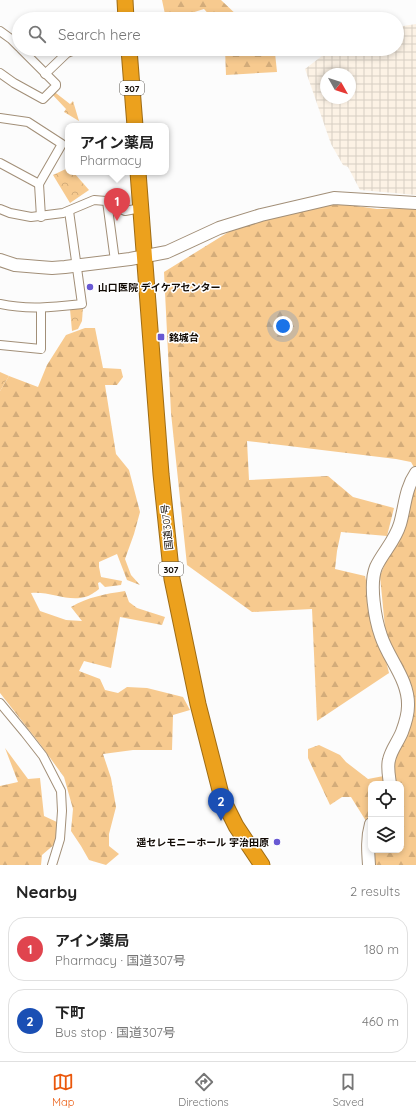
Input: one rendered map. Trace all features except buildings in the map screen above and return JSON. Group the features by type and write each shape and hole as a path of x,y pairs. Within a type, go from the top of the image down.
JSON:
{"highway":[{"path":"125,0 126,12"},
{"name":"307","path":"130,56 135,123"},
{"name":"国道307号","path":"138,175 146,257 161,474 172,579 198,704 222,798 236,826 262,865"}],"street":[{"path":"0,31 12,40"},
{"path":"0,73 14,83 43,99 56,86 56,84 28,56"},
{"path":"45,74 64,56"},
{"path":"0,118 28,122 62,144 39,184 41,216"},
{"path":"0,163 39,184"},
{"path":"0,260 16,265 64,267 146,257 167,252 219,228 261,214 334,198 416,203"},
{"path":"0,209 10,213 31,217 69,212 94,200 107,202 125,211 141,208"},
{"path":"107,202 115,261"},
{"path":"0,304 22,308 41,308 82,304 69,212"},
{"path":"0,345 41,349 41,308"},
{"path":"390,781 388,760 402,732 407,715 408,697 402,678 381,636 374,608 373,576 376,567 400,525 407,492 416,473"},
{"path":"0,703 43,756 61,791 62,811 60,839 52,865"},
{"path":"368,853 369,865"}],"shaded area":[{"path":"416,24 416,195 360,190 348,167 343,165 331,144 305,69 322,56 404,56 404,26"}],"green space":[{"path":"162,0 221,0 234,12 207,12 204,9 194,12 165,12"},
{"path":"225,56 275,56 277,72 226,75"},
{"path":"52,90 70,104 73,101 79,121 64,112 66,109 50,92"},
{"path":"65,169 65,175 76,175 89,190 70,203 53,175"},
{"path":"336,203 377,209 416,208 416,471 411,462 396,459 247,441 249,480 328,476 353,497 394,508 387,536 341,532 335,569 365,576 389,673 317,721 312,609 252,612 187,565 171,413 164,272 235,228"},
{"path":"83,307 82,321 78,329 72,331 70,309"},
{"path":"85,328 95,328 103,368 121,369 123,377 117,385 105,385 116,454 129,470 140,512 125,559 131,575 140,585 127,580 117,554 99,562 99,567 101,577 122,581 121,585 105,587 100,582 98,583 99,589 89,596 79,598 45,593 31,593 40,611 66,620 82,621 71,607 77,604 97,596 125,591 129,602 137,608 165,617 162,625 120,617 111,668 84,661 79,671 100,679 105,690 118,693 127,687 147,688 183,697 190,710 173,715 172,750 133,750 103,754 111,778 116,807 109,834 109,846 119,854 106,865 89,860 71,831 73,809 64,777 0,693 0,391 9,376 38,387 47,365 66,335"},
{"path":"0,372 9,376 0,391"},
{"path":"416,487 416,865 374,865 374,853 404,853 404,781 368,781 368,824 351,797 342,797 330,805 308,758 308,749 319,745 340,755 346,762 368,779 394,774 394,762 415,704 386,638 380,576"},
{"path":"5,748 28,779 40,778 44,816 59,823 56,843 42,855 41,865 0,865 0,786 18,782"}],"place":[{"name":"アイン薬局","path":"117,221"},
{"name":"山口医院 デイケアセンター","path":"90,287"},
{"name":"銘城台","path":"161,337"},
{"name":"下町","path":"221,821"},
{"name":"遥セレモニーホール 宇治田原","path":"277,842"}]}
